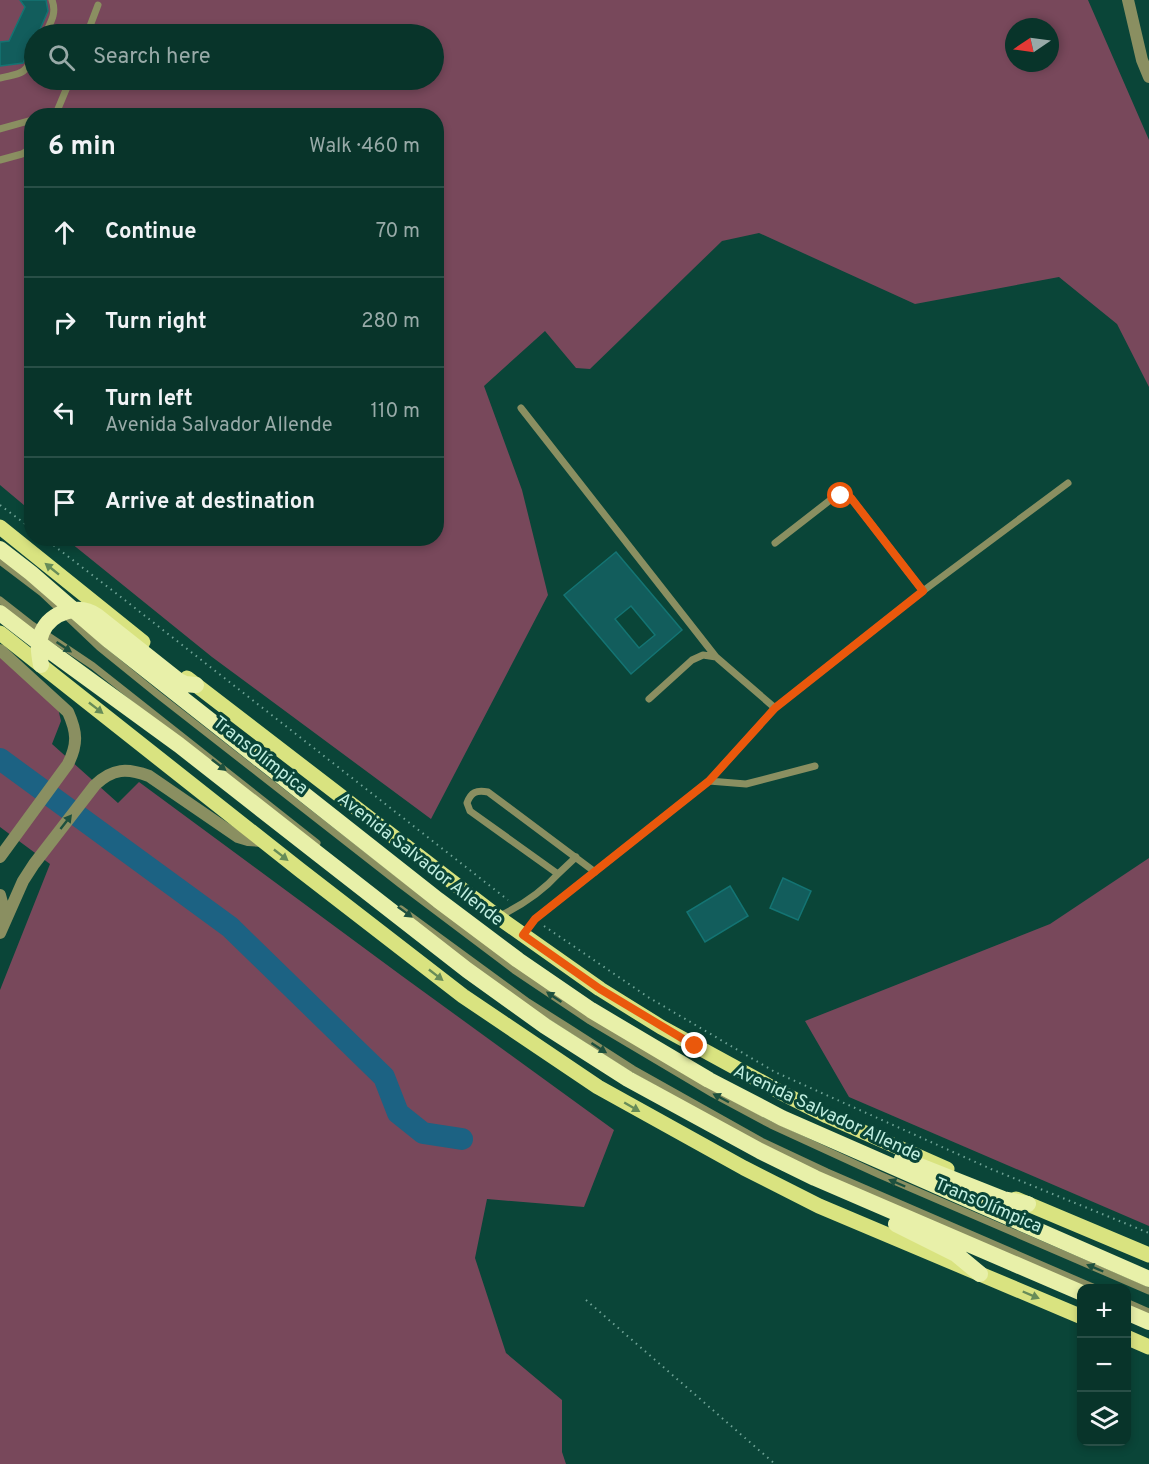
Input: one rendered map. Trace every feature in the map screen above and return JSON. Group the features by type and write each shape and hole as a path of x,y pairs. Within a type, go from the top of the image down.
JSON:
{"highway":[{"name":"Avenida Salvador Allende","path":"0,549 31,573 67,611 107,639 430,894 564,992 650,1046 782,1119 1149,1279"},
{"path":"41,665 40,637 51,619 67,611 81,609 92,612 179,681 196,685"},
{"path":"0,613 40,637 467,970 545,1026 628,1079 760,1151 815,1178 1077,1291"},
{"path":"782,1119 798,1118 1003,1199 1028,1204"},
{"path":"815,1178 823,1188 956,1254 980,1274"},
{"path":"1131,1314 1149,1322"}],"main road":[{"name":"Avenida Salvador Allende","path":"0,527 196,685 498,917 600,989 661,1027 741,1072 827,1116 1149,1255"},
{"path":"0,633 262,841 463,996 598,1087 819,1206 1077,1315"},
{"path":"1128,1338 1149,1347"}],"street":[{"path":"1128,0 1149,77"},
{"path":"0,650 68,712 75,734 74,750 70,758 0,857"},
{"path":"0,933 33,864 99,781 116,771 136,771 149,776 238,837 262,841"},
{"path":"0,895 6,918"}],"lane":[{"path":"50,24 55,10 52,0"},
{"path":"91,24 98,5"},
{"path":"0,78 24,71"},
{"path":"59,108 65,90"},
{"path":"0,129 24,122"},
{"path":"0,160 24,153"},
{"path":"521,408 716,657 775,708"},
{"path":"523,935 535,919 709,781 775,708 923,591 1068,483"},
{"path":"775,543 829,501 841,496 851,498 923,591"},
{"name":"TransOlímpica","path":"0,561 67,611 99,647 390,877 514,970 590,1021 713,1094 771,1125 880,1175 1149,1291"},
{"name":"TransOlímpica","path":"0,600 40,637 93,666 324,849"},
{"path":"649,699 692,660 703,655 716,657"},
{"path":"709,781 746,784 814,766"},
{"path":"558,874 470,811 466,803 470,795 479,791 488,792 595,872"},
{"path":"498,917 521,906 545,888 576,857"},
{"name":"TransOlímpica","path":"342,862 385,897 528,1002 661,1085 763,1142 827,1172 1086,1284"},
{"path":"1131,1304 1149,1312"}],"path":[{"path":"0,505 24,523"},
{"path":"54,546 511,903 521,906"},
{"path":"535,919 555,935 648,997 776,1072 991,1169 1149,1233"},
{"path":"586,1300 775,1464"}],"shaded area":[{"path":"0,0 1088,0 1149,140 1149,387 1117,324 1059,277 915,304 759,233 722,241 590,369 576,368 545,331 484,386 522,490 548,595 431,819 212,657 75,546 444,546 444,108 24,108 24,505 0,485"},
{"path":"0,657 57,704 61,721 52,744 118,803 139,782 614,1130 584,1207 487,1199 475,1258 506,1353 562,1400 562,1452 566,1464 0,1464 0,990 50,864 0,827"},
{"path":"1149,858 1149,1226 849,1097 805,1021 1050,924"}],"building":[{"path":"20,0 46,0 48,11 42,24 24,24 23,63 0,66 0,42 9,41 25,7"},
{"path":"616,552 682,630 631,674 564,595","holes":["631,606 655,635 639,648 615,619"]},
{"path":"783,878 811,891 798,920 770,908"},
{"path":"730,886 748,916 705,942 687,912"}],"waterway":[{"path":"0,759 230,927 384,1077 398,1113 423,1133 462,1139"}],"route":[{"path":"695,1046 600,989 523,935 535,919 709,781 775,708 923,591 851,498 841,496"}]}
